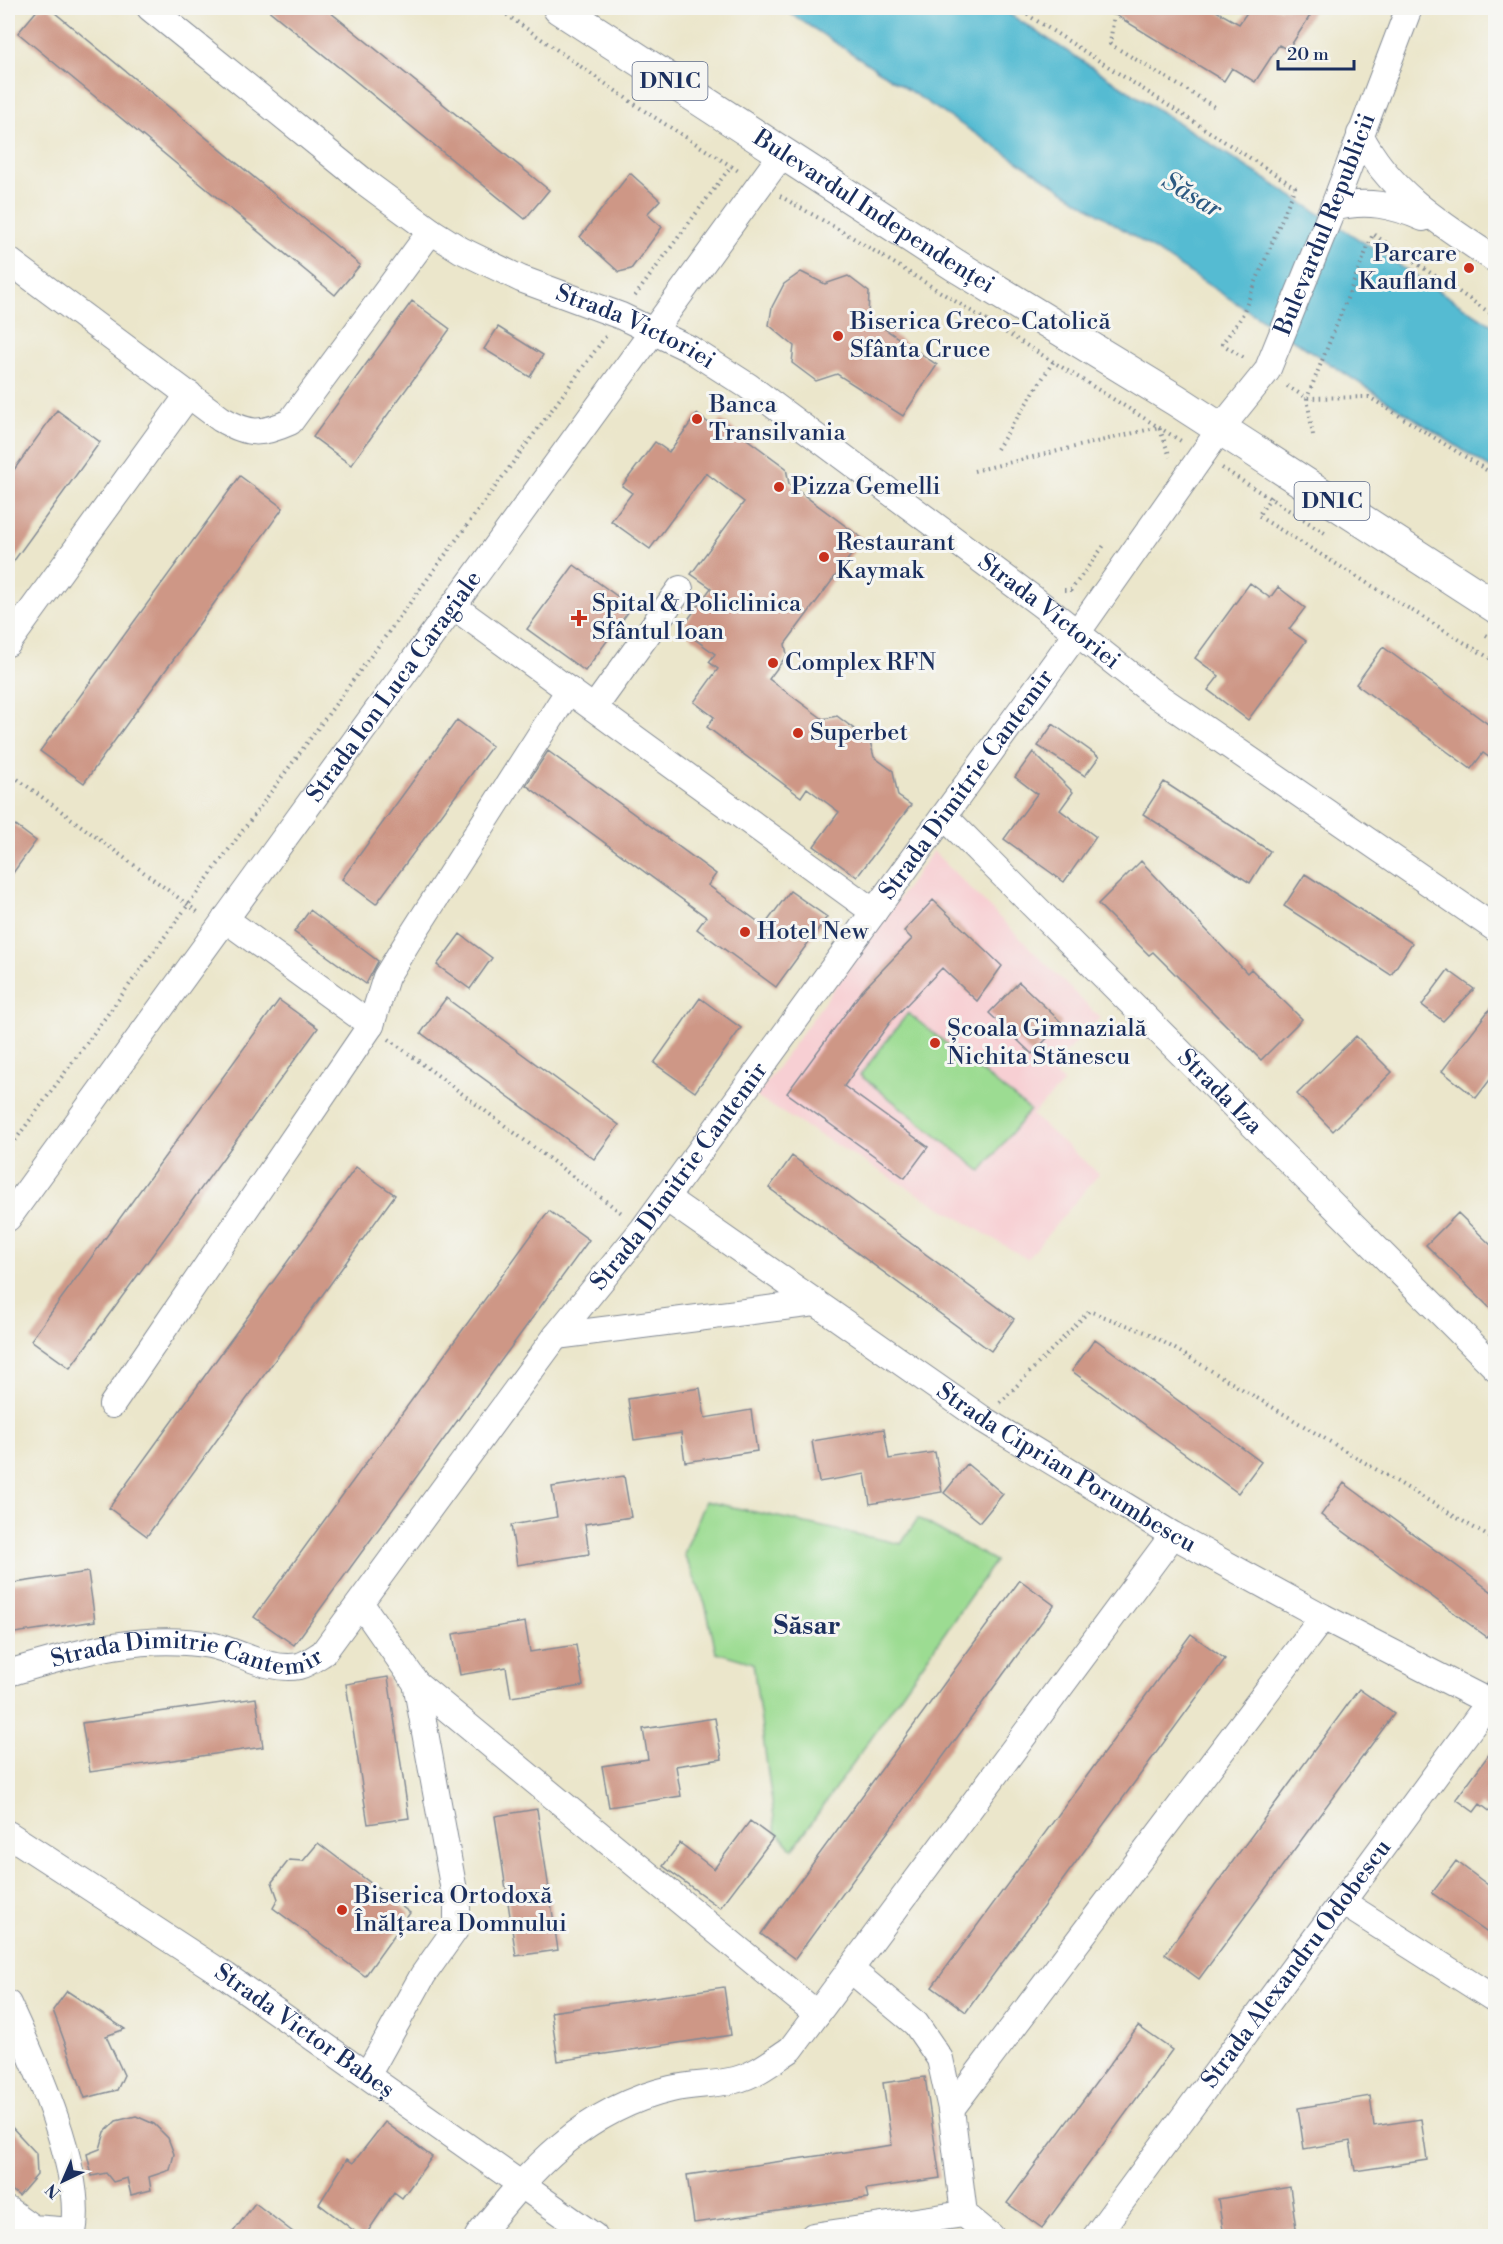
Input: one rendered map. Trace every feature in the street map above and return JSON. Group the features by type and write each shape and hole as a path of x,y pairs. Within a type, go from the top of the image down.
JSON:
{"main road":[{"name":"Bulevardul Independenței","path":"559,8 955,265 1221,428 1490,621"}],"street":[{"name":"Strada Victoriei","path":"150,8 366,183 461,250 521,279 621,316 653,331 690,350 748,386 1077,633 1153,693 1496,929"},
{"name":"Bulevardul Republicii","path":"1221,428 1267,371 1282,339 1409,8"},
{"path":"1360,134 1369,153 1399,189 1448,229 1496,260"},
{"name":"Strada Ion Luca Caragiale","path":"8,1218 782,154"},
{"path":"1334,208 1350,203 1371,202 1398,207 1448,229"},
{"path":"8,260 221,419 241,430 267,432 290,422 431,231"},
{"path":"8,642 189,394"},
{"name":"Strada Dimitrie Cantemir","path":"8,1673 94,1648 166,1640 212,1646 280,1667 301,1666 323,1653 556,1336 666,1198 1077,633 1221,428"},
{"path":"594,708 680,589"},
{"path":"453,606 874,912"},
{"path":"112,1406 371,1025 386,977 569,690"},
{"name":"Strada Iza","path":"944,816 1496,1368"},
{"path":"222,923 371,1025"},
{"name":"Strada Ciprian Porumbescu","path":"666,1198 984,1420 1173,1535 1323,1617 1492,1698"},
{"path":"556,1336 815,1303"},
{"path":"478,2236 521,2182 583,2127 618,2106 671,2089 736,2080 759,2072 791,2049 1173,1535"},
{"path":"361,1604 416,1683 817,2014"},
{"path":"951,2109 1323,1617"},
{"path":"368,2074 423,1975 457,1927 457,1907 416,1683"},
{"name":"Strada Alexandru Odobescu","path":"1096,2236 1492,1698"},
{"name":"Strada Victor Babeș","path":"8,1834 226,1976 521,2182 594,2236"},
{"path":"1342,1902 1496,2000"},
{"path":"850,1969 916,2024 940,2059 951,2109 964,2214 991,2236"},
{"path":"8,2004 57,2120 73,2197 72,2234 33,2228 8,2210"},
{"path":"815,2236 964,2214"}],"path":[{"path":"498,8 643,110 760,185 850,236 1159,427 1333,538"},
{"path":"1017,8 1295,187 1241,318 1222,344"},
{"path":"1115,8 1110,44 1215,108"},
{"path":"8,1150 731,166"},
{"path":"1313,435 1306,398 1321,368 1373,234 1496,317"},
{"path":"997,449 1053,362"},
{"path":"1306,398 1369,397 1496,476"},
{"path":"1159,427 1170,458"},
{"path":"974,471 1159,427"},
{"path":"1275,492 1258,516 1496,663"},
{"path":"1058,590 1071,590 1106,543"},
{"path":"1490,621 1496,641"},
{"path":"8,772 187,904 222,923"},
{"path":"371,1025 643,1229"},
{"path":"984,1420 1089,1311 1150,1334 1496,1541"}],"shaded area":[{"name":"Școala Gimnazială Nichita Stănescu","path":"933,851 1100,1018 1050,1068 1064,1083 1032,1115 1099,1174 1027,1259 756,1097"}],"green space":[{"path":"908,1013 1030,1110 981,1171 860,1075"},
{"path":"705,1501 901,1544 918,1518 995,1561 793,1849 776,1832 753,1663 716,1652 705,1603 684,1554"}],"water":[{"path":"782,8 1000,8 1495,327 1495,471"}],"building":[{"path":"39,8 49,8 360,265 335,295 18,33"},
{"path":"266,8 325,8 549,190 525,219"},
{"path":"1104,8 1211,8 1239,24 1250,8 1315,8 1288,50 1279,45 1255,82 1232,68 1224,81"},
{"path":"630,173 660,200 647,214 662,227 631,269 619,272 580,237"},
{"name":"Biserica Greco-Catolică Sfânta Cruce","path":"801,272 825,284 848,276 869,292 868,317 937,365 903,416 837,374 816,381 792,363 794,346 769,325 772,307 784,284"},
{"path":"412,301 450,329 351,465 313,437"},
{"path":"498,327 543,355 530,377 484,349"},
{"path":"57,410 100,442 8,569 8,478"},
{"path":"697,414 715,428 721,420 786,468 789,484 863,539 785,644 787,655 769,679 823,719 837,716 870,741 874,757 893,771 898,796 911,805 857,877 814,846 839,812 807,788 801,797 707,727 714,717 694,702 718,669 709,662 715,654 681,629 711,588 691,574 744,502 706,473 650,549 611,521 632,493 622,486 655,442 669,452"},
{"path":"240,476 283,508 84,783 40,751"},
{"name":"Spital & Policlinica Sfântul Ioan","path":"574,565 632,607 585,671 527,629"},
{"path":"1250,583 1270,598 1278,587 1305,608 1289,629 1306,641 1248,720 1208,690 1219,676 1195,658"},
{"path":"1383,647 1496,730 1496,762 1483,753 1471,769 1356,684"},
{"path":"457,720 492,746 376,904 342,879"},
{"path":"1053,724 1099,757 1085,776 1038,746"},
{"path":"548,751 716,874 708,885 764,926 790,891 827,917 776,987 697,929 706,917 526,785"},
{"path":"1033,752 1073,792 1060,810 1096,837 1064,882 1004,839 1037,794 1015,777"},
{"path":"1164,782 1270,851 1250,883 1143,814"},
{"path":"8,820 36,841 8,880"},
{"path":"1141,861 1247,973 1251,969 1302,1019 1261,1060 1153,952 1149,955 1098,904"},
{"path":"1305,874 1412,943 1391,975 1284,906"},
{"path":"933,900 1002,966 977,1001 942,968 891,1021 844,1086 928,1147 905,1178 787,1093 862,991 912,939 904,931"},
{"path":"310,910 378,961 366,984 294,932"},
{"path":"460,934 492,958 470,989 437,965"},
{"path":"1448,970 1474,989 1443,1021 1422,1005"},
{"path":"1019,982 1062,1023 1032,1054 989,1013"},
{"path":"446,998 619,1125 594,1159 421,1033"},
{"path":"700,998 741,1028 695,1092 654,1063"},
{"path":"279,1000 318,1028 70,1368 31,1340"},
{"path":"1496,1001 1496,1072 1476,1098 1442,1071"},
{"path":"1356,1036 1392,1072 1333,1131 1297,1094"},
{"path":"792,1156 1014,1319 991,1351 769,1188"},
{"path":"356,1167 395,1195 147,1536 109,1508"},
{"path":"549,1211 589,1240 294,1645 254,1617"},
{"path":"1458,1213 1496,1250 1496,1314 1426,1245"},
{"path":"1095,1339 1261,1462 1238,1493 1072,1371"},
{"path":"700,1388 705,1418 751,1410 757,1451 685,1462 681,1433 634,1440 628,1399"},
{"path":"884,1429 889,1459 935,1452 942,1492 870,1504 865,1474 819,1482 812,1441"},
{"path":"967,1464 1003,1494 980,1522 944,1493"},
{"path":"624,1476 631,1517 585,1524 589,1554 517,1565 511,1525 557,1517 552,1487"},
{"path":"1344,1483 1496,1595 1496,1626 1487,1637 1321,1515"},
{"path":"88,1572 95,1621 8,1634 8,1584"},
{"path":"1020,1580 1054,1605 795,1959 761,1934"},
{"path":"525,1622 530,1652 576,1645 583,1686 511,1697 506,1667 460,1675 453,1634"},
{"path":"1191,1634 1225,1659 966,2012 932,1987"},
{"path":"388,1677 409,1818 368,1824 346,1684"},
{"path":"1359,1689 1394,1714 1199,1979 1165,1954"},
{"path":"256,1698 263,1747 90,1772 82,1723"},
{"path":"715,1718 722,1759 676,1766 681,1796 609,1807 602,1766 648,1759 643,1729"},
{"path":"1496,1745 1496,1816 1480,1804 1474,1812 1456,1799"},
{"path":"537,1809 558,1950 516,1956 495,1816"},
{"path":"750,1821 773,1838 720,1908 663,1866 680,1843 714,1869"},
{"name":"Biserica Ortodoxă Înălțarea Domnului","path":"318,1843 410,1913 365,1976 273,1908 278,1899 272,1882 289,1860 303,1861"},
{"path":"1456,1861 1496,1891 1496,1939 1432,1893"},
{"path":"724,1987 731,2035 558,2061 551,2012"},
{"path":"67,1991 125,2029 106,2036 124,2075 117,2090 85,2098 53,2010"},
{"path":"1138,2026 1172,2050 1042,2228 1007,2203"},
{"path":"925,2077 940,2178 866,2189 868,2198 694,2223 687,2175 892,2145 883,2083"},
{"path":"1370,2096 1374,2126 1421,2119 1427,2160 1355,2171 1350,2141 1304,2149 1298,2108"},
{"path":"136,2116 154,2124 168,2138 174,2154 170,2170 149,2177 151,2190 131,2195 127,2178 113,2182 106,2173 92,2176 87,2154 100,2149 105,2132 116,2121"},
{"path":"385,2122 432,2157 402,2198 394,2192 365,2236 361,2236 319,2204 347,2159 353,2163"},
{"path":"8,2123 36,2153 37,2175 19,2196 8,2187"},
{"path":"1290,2187 1296,2228 1242,2236 1224,2236 1218,2199"},
{"path":"255,2203 298,2236 230,2236"}],"place":[{"name":"Parcare Kaufland","path":"1469,268"},
{"name":"Biserica Greco-Catolică Sfânta Cruce","path":"838,336"},
{"name":"Banca Transilvania","path":"697,419"},
{"name":"Pizza Gemelli","path":"779,487"},
{"name":"Restaurant Kaymak","path":"824,557"},
{"name":"Spital & Policlinica Sfântul Ioan","path":"579,618"},
{"name":"Complex RFN","path":"773,663"},
{"name":"Superbet","path":"798,733"},
{"name":"Hotel New","path":"745,932"},
{"name":"Școala Gimnazială Nichita Stănescu","path":"935,1043"},
{"name":"Biserica Ortodoxă Înălțarea Domnului","path":"342,1910"}],"district":[{"name":"Săsar","path":"807,1626"}]}
